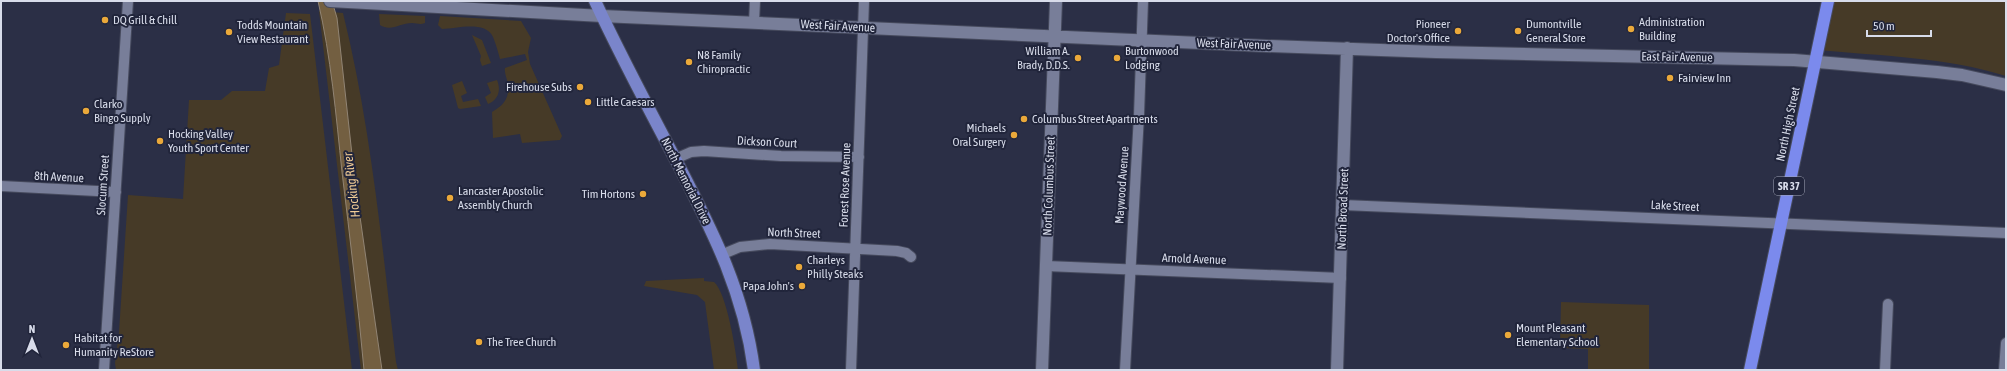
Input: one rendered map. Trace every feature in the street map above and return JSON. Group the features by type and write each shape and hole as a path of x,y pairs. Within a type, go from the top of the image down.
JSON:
{"highway":[{"name":"North High Street","path":"1750,370 1828,1"}],"main road":[{"name":"West Fair Avenue","path":"335,1 602,16 1347,48"},
{"name":"North Memorial Drive","path":"594,1 723,254 740,304 754,370"},
{"name":"North Columbus Street","path":"1042,370 1056,1"},
{"name":"East Fair Avenue","path":"1347,48 1436,52 1694,57 1815,62 1949,74 2006,85"},
{"name":"North Broad Street","path":"1337,370 1347,48"}],"street":[{"name":"Slocum Street","path":"104,370 128,1"},
{"path":"754,22 755,1"},
{"name":"Forest Rose Avenue","path":"852,370 864,1"},
{"name":"Maywood Avenue","path":"1125,370 1139,115 1142,1"},
{"name":"Dickson Court","path":"675,159 691,152 700,151 781,156 859,157"},
{"name":"8th Avenue","path":"1,186 116,192"},
{"name":"Lake Street","path":"1343,205 2006,233"},
{"name":"North Street","path":"723,254 740,247 770,244 897,251 911,256"},
{"name":"Arnold Avenue","path":"1046,266 1341,278"},
{"path":"1885,370 1888,304"},
{"path":"2004,370 2006,343"}],"shaded area":[{"path":"1828,1 2006,1 2006,76 1936,61 1818,50"},
{"path":"319,11 343,13 353,56 375,186 398,370 361,370"},
{"path":"286,13 310,14 352,370 116,370 115,363 119,332 128,195 183,199 189,100 221,100 232,91 265,91 269,68 279,65"},
{"path":"379,14 425,16 425,23 408,23 388,28 380,25"},
{"path":"440,16 521,21 531,38 528,52 530,64 562,136 560,140 522,143 520,134 493,138 492,112 505,101 508,93 505,68 527,60 525,54 500,59 493,37 489,32 477,27 442,29 438,25"},
{"path":"472,35 482,40 491,63 482,66 480,60 481,56"},
{"path":"497,80 499,91 497,97 488,104 485,97 491,93 487,83"},
{"path":"462,81 467,93 461,96 463,102 478,99 481,106 458,108 452,85"},
{"path":"704,278 704,281 714,282 719,288 723,298 730,323 738,370 714,370 705,302 697,295 644,286 646,281"},
{"path":"1561,302 1649,305 1649,370 1588,370 1588,349 1560,348"}],"water":[{"name":"Hocking River","path":"318,1 332,1 337,18 355,182 382,370 364,370 333,86 323,22"}],"place":[{"name":"DQ Grill & Chill","path":"105,20"},
{"name":"Administration Building","path":"1631,29"},
{"name":"Pioneer Doctor's Office","path":"1458,31"},
{"name":"Dumontville General Store","path":"1518,31"},
{"name":"Todds Mountain View Restaurant","path":"229,32"},
{"name":"William A. Brady, D.D.S.","path":"1078,58"},
{"name":"Burtonwood Lodging","path":"1117,58"},
{"name":"N8 Family Chiropractic","path":"689,62"},
{"name":"Fairview Inn","path":"1670,78"},
{"name":"Firehouse Subs","path":"580,87"},
{"name":"Little Caesars","path":"588,102"},
{"name":"Clarko Bingo Supply","path":"86,111"},
{"name":"Columbus Street Apartments","path":"1024,119"},
{"name":"Michaels Oral Surgery","path":"1014,135"},
{"name":"Hocking Valley Youth Sport Center","path":"160,141"},
{"name":"Tim Hortons","path":"643,194"},
{"name":"Lancaster Apostolic Assembly Church","path":"450,198"},
{"name":"Charleys Philly Steaks","path":"799,267"},
{"name":"Papa John's","path":"802,286"},
{"name":"Mount Pleasant Elementary School","path":"1508,335"},
{"name":"The Tree Church","path":"479,342"},
{"name":"Habitat for Humanity ReStore","path":"66,345"}]}
